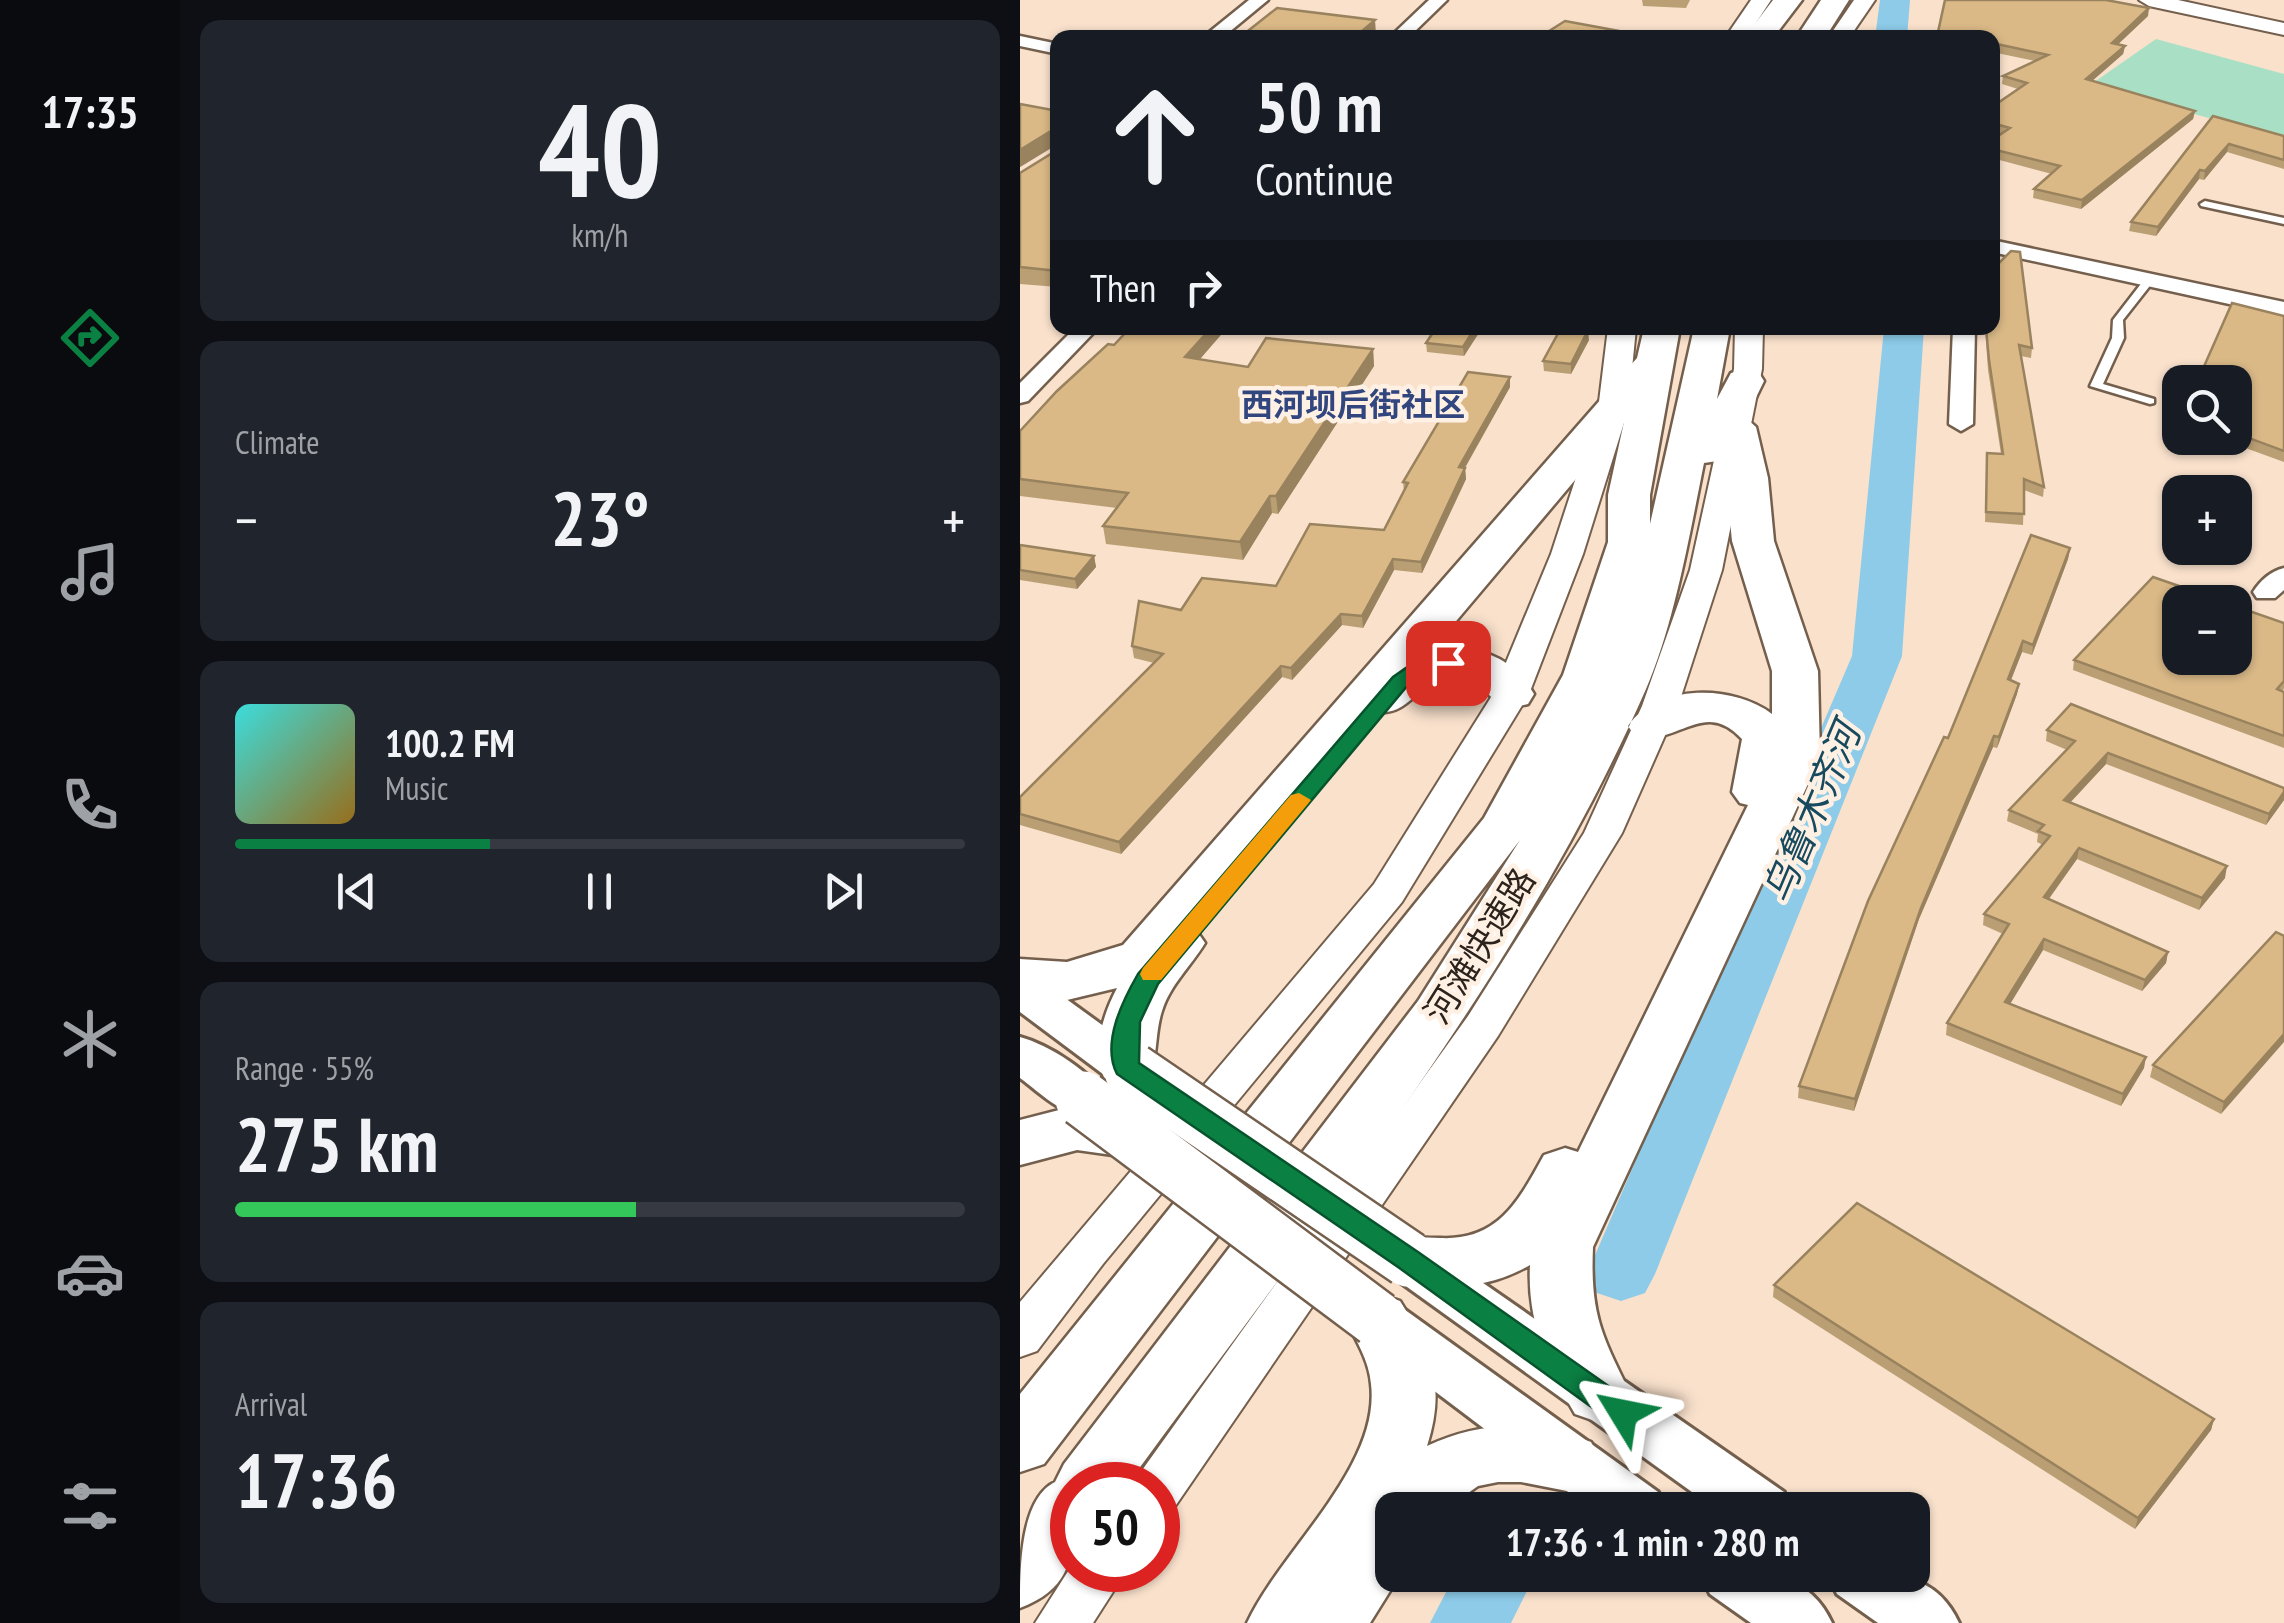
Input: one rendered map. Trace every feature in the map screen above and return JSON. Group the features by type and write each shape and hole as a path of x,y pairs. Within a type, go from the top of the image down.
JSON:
{"highway":[{"path":"1764,30 1788,0"},
{"path":"1815,30 1835,0"},
{"name":"河滩快速路","path":"1105,1462 1438,1016 1517,887 1624,686 1669,532 1711,335"},
{"path":"1020,978 1071,982 1104,975 1142,958 1613,410 1648,338"},
{"name":"河滩快速路","path":"1020,1444 1505,825 1586,674 1628,542 1629,495 1648,338"},
{"path":"1669,532 1741,404"},
{"path":"1598,1395 1570,1347 1558,1296 1562,1247 1796,758 1794,671 1753,541 1741,404"},
{"path":"1129,1069 1127,1022 1147,980 1400,681 1430,666 1467,663 1498,674 1512,694"},
{"path":"1408,1260 1441,1265 1475,1262 1506,1250 1531,1231 1757,794 1766,739 1749,718 1734,711 1696,707 1663,716 1652,726"},
{"path":"1020,1143 1078,1126 1108,1128 1134,1136"},
{"path":"1283,1623 1382,1474 1400,1433 1406,1392 1397,1352 1377,1318"},
{"path":"1419,1492 1432,1477 1463,1459 1498,1451 1534,1451 1568,1462"},
{"path":"1020,1576 1050,1536"},
{"path":"1330,1623 1375,1553"}],"main road":[{"path":"1020,988 1129,1069 1737,1492"},
{"path":"1020,1054 1611,1492"},
{"path":"1755,1592 1800,1623"},
{"path":"1883,1592 1928,1623"}],"street":[{"path":"1221,30 1260,0"},
{"path":"1406,30 1438,0"},
{"path":"1740,30 1761,0"},
{"path":"1843,30 1864,0"},
{"path":"2149,0 2284,25"},
{"path":"2186,0 2284,25"},
{"path":"1020,42 1050,48"},
{"path":"2000,248 2284,308"},
{"path":"1020,396 1079,335"},
{"path":"1177,1462 1483,1026 1603,833 1652,726 1706,570 1741,404 1749,335"},
{"path":"1960,424 1964,335"},
{"path":"1020,1337 1087,1251 1388,892 1512,694 1567,554 1613,410"},
{"path":"1062,1623 1084,1592"}],"lane":[{"path":"2204,204 2284,222"},
{"path":"2150,402 2096,386 2118,338 2118,320 2151,278"}],"green space":[{"path":"2156,39 2284,74 2284,139 2090,85"}],"building":[{"path":"1945,0 2106,0 2149,8 2112,43 2125,46 2086,79 2195,111 2082,200 2034,189 2060,166 2000,151 2000,135 2010,128 2000,125 2000,102 2027,83 2003,76 2048,55 2000,45 2000,30 1938,30"},
{"path":"1277,8 1375,20 1363,30 1249,30"},
{"path":"1565,21 1614,30 1551,30"},
{"path":"1020,104 1050,110 1050,132 1020,150"},
{"path":"2213,116 2284,136 2284,160 2229,144 2205,171 2200,170 2158,227 2131,222"},
{"path":"1050,154 1050,270 1020,267 1020,173"},
{"path":"2011,251 2020,252 2032,348 2019,345 2044,487 2024,479 2024,514 1986,512 1987,453 2003,454 1987,335 2000,335 2000,262"},
{"path":"2232,303 2284,316 2284,451 2252,439 2252,365 2205,365"},
{"path":"1123,335 1205,335 1185,357 1248,367 1266,338 1373,349 1276,496 1270,496 1240,542 1103,526 1128,493 1020,479 1020,431 1108,344 1114,345"},
{"path":"1431,335 1471,335 1463,347 1426,343"},
{"path":"1557,335 1586,335 1571,364 1543,361"},
{"path":"1468,372 1510,377 1459,467 1465,468 1421,562 1393,559 1362,616 1341,614 1291,668 1281,666 1119,842 1020,814 1020,797 1163,654 1132,646 1139,601 1181,610 1202,578 1276,586 1310,524 1384,530 1408,483 1403,482"},
{"path":"2031,535 2070,548 2033,645 2023,641 2008,679 2019,684 1921,908 1855,1099 1799,1086 1868,901 1944,737 1948,738"},
{"path":"1020,545 1094,556 1075,579 1020,570"},
{"path":"2153,577 2176,585 2162,585 2162,675 2252,675 2252,612 2284,623 2284,681 2277,689 2284,692 2284,736 2074,660"},
{"path":"2071,704 2284,788 2269,814 2108,753 2064,800 2227,866 2202,898 2079,848 2044,897 2168,952 2145,980 2044,939 2005,1002 2146,1057 2123,1094 1947,1023 2009,924 1984,914 2050,836 2038,831 2044,825 2009,810 2075,741 2047,730"},
{"path":"2276,932 2284,936 2284,1034 2224,1102 2153,1065"},
{"path":"1857,1203 2214,1419 2138,1518 1774,1285"}],"waterway":[{"name":"乌鲁木齐河","path":"1892,30 1895,0"},
{"name":"乌鲁木齐河","path":"1621,1274 1877,656 1903,335"},
{"name":"乌鲁木齐河","path":"1470,1623 1487,1592"}],"slow traffic":[{"path":"1152,974 1299,800"}],"district":[{"name":"西河坝后街社区","path":"1353,405"}],"route":[{"path":"1448,663 1413,672 1400,681 1147,980 1127,1022 1126,1067 1623,1413"}]}
